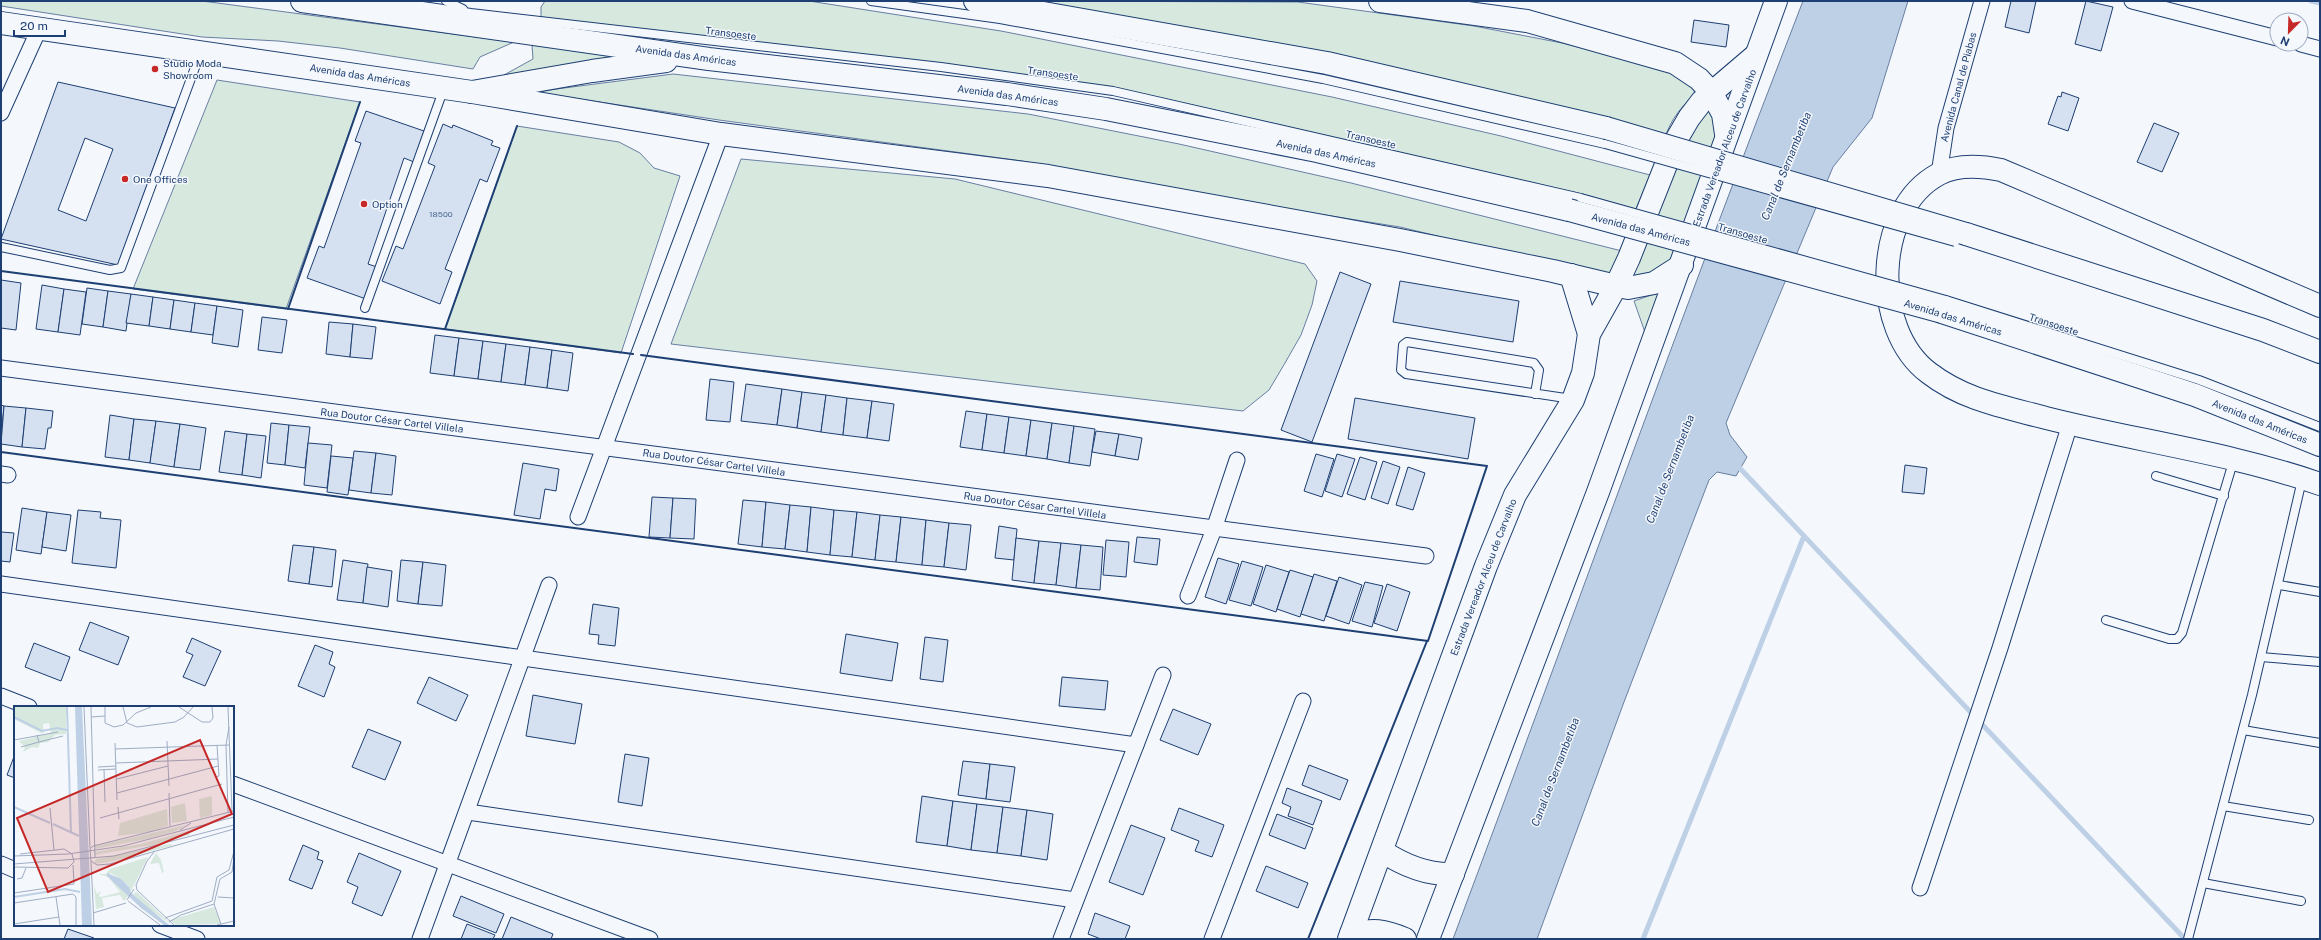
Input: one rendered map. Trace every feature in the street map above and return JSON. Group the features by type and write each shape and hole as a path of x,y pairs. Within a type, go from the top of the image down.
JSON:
{"main road":[{"name":"Avenida das Américas","path":"302,1 709,59 1007,94 1106,110 1318,151 1575,204 1944,306 2195,395 2320,444"},
{"path":"975,1 1327,63 1605,136 1964,239 2263,330 2320,352"},
{"path":"1380,1 1527,21 1675,63 1715,69 1752,58"},
{"name":"Estrada Vereador Alceu de Carvalho","path":"1428,939 1682,265 1752,58 1776,1"},
{"name":"Avenida das Américas","path":"1,22 472,92 721,134 1048,176 1254,212 1571,275 1628,288 1654,283 1682,265"},
{"name":"Estrada Vereador Alceu de Carvalho","path":"1350,936 1486,566 1515,495 1573,400 1583,373 1589,334 1616,286 1675,142 1688,118 1711,92 1752,58"},
{"path":"472,92 649,62 709,59"},
{"path":"1675,63 1699,79 1711,92 1722,114 1726,134"},
{"path":"2311,481 2234,459 2070,424 1976,400 1953,390 1927,372 1908,351 1895,326 1888,300 1887,265 1894,235 1906,205 1923,186 1939,174 1969,167 2001,170 2320,306"},
{"path":"1571,275 1589,334"},
{"path":"1382,851 1415,869 1431,873 1453,874"},
{"path":"1350,936 1373,929 1387,931 1405,939"}],"street":[{"name":"Avenida Canal de Piabas","path":"1939,174 1946,128 1982,1"},
{"path":"2132,1 2269,36"},
{"path":"1,113 40,27"},
{"path":"2309,46 2320,49"},
{"path":"578,517 637,354 721,134"},
{"name":"Rua Doutor César Cartel Villela","path":"1,368 1426,556"},
{"path":"1920,888 1968,746 2070,424"},
{"path":"1188,596 1214,529 1237,460"},
{"path":"1,584 1136,744"},
{"path":"420,939 468,812 549,585"},
{"path":"1061,939 1163,675"},
{"path":"1,696 26,706"},
{"path":"1212,939 1303,701"},
{"path":"234,784 650,939"},
{"path":"468,812 1075,900"},
{"path":"1,864 14,870"},
{"path":"163,926 197,939"}],"lane":[{"name":"Transoeste","path":"388,1 471,13 933,66 1113,91 1575,204"},
{"path":"446,1 471,13"},
{"path":"871,1 1000,19 1323,79 1605,136"},
{"path":"1,247 110,270 121,268 201,51"},
{"path":"364,308 444,88"},
{"name":"Transoeste","path":"1944,306 2199,380 2320,427"},
{"path":"1535,394 1539,370 1534,363 1406,342 1403,345 1401,370 1406,374 1573,400"},
{"path":"2106,620 2169,639 2177,639 2182,633 2234,459"},
{"path":"2156,476 2224,496"},
{"path":"2188,939 2244,730 2279,585 2311,481"},
{"path":"2279,585 2320,592"},
{"path":"2261,657 2320,662"},
{"path":"2244,730 2320,743"},
{"path":"2223,806 2309,820"},
{"path":"2203,883 2300,901"}],"shaded area":[{"path":"1,1 202,1 514,42 480,57 473,69 340,48 278,41 202,37 1,6"},
{"path":"545,1 809,1 1001,31 1332,97 1501,136 1650,175 1636,209 1582,194 1118,88 541,17 541,7"},
{"path":"1019,1 1298,2 1474,26 1562,43 1672,71 1699,90 1687,101 1678,113 1670,125 1664,140"},
{"path":"532,45 637,57 534,74 504,75 533,59"},
{"path":"673,74 1028,114 1179,144 1351,183 1622,251 1616,282 1545,262 1400,227 1200,195 1022,161 719,120 533,92"},
{"path":"217,80 360,102 286,309 133,289"},
{"path":"1709,104 1714,116 1717,141 1671,258 1660,271 1632,282 1637,256 1681,143"},
{"path":"517,126 619,142 640,153 654,168 680,176 621,353 445,329"},
{"path":"741,159 955,179 1305,264 1317,281 1312,305 1301,335 1269,390 1243,411 671,344"},
{"path":"1663,291 1647,338 1634,301"}],"water":[{"name":"Canal de Sernambetiba","path":"1803,1 1908,1 1872,118 1833,167 1726,423 1730,435 1747,457 1736,476 1717,472 1709,480 1624,702 1537,939 1453,939 1670,352"}],"building":[{"path":"2011,1 2036,1 2029,33 2005,27"},
{"path":"2086,1 2113,7 2101,51 2075,44"},
{"path":"1694,20 1729,25 1726,47 1691,42"},
{"name":"One Offices","path":"58,82 175,108 118,265 1,239","holes":["85,138 113,149 86,221 58,210"]},
{"path":"2062,92 2079,98 2068,131 2048,124 2058,96 2061,97"},
{"name":"Option","path":"366,111 424,131 414,162 404,158 368,264 377,267 366,299 307,278 319,246 324,248 361,143 355,141"},
{"path":"2154,123 2179,133 2162,172 2137,162"},
{"path":"443,124 452,128 453,125 493,141 491,145 500,148 487,182 480,179 445,269 452,272 440,304 382,281 396,246 403,249 435,166 428,163"},
{"path":"1340,272 1371,284 1312,442 1281,430"},
{"path":"1,280 21,283 16,330 1,328"},
{"path":"1400,281 1519,301 1513,342 1393,322"},
{"path":"42,285 64,289 58,332 36,329"},
{"path":"87,288 108,291 103,327 82,324"},
{"path":"64,289 86,292 80,335 58,332"},
{"path":"108,291 131,294 126,331 103,327"},
{"path":"131,294 153,297 149,326 126,323"},
{"path":"153,297 174,300 170,329 149,326"},
{"path":"174,300 195,303 191,332 170,329"},
{"path":"195,303 217,306 213,335 191,332"},
{"path":"217,306 243,310 238,347 212,343"},
{"path":"262,317 287,320 282,353 258,350"},
{"path":"329,322 353,324 350,357 326,354"},
{"path":"353,324 376,327 372,359 350,357"},
{"path":"435,335 459,338 454,376 430,373"},
{"path":"459,338 483,341 478,379 454,376"},
{"path":"483,341 506,344 501,382 478,379"},
{"path":"506,344 530,347 525,385 501,382"},
{"path":"530,347 552,350 547,388 525,385"},
{"path":"552,350 573,353 568,391 547,388"},
{"path":"710,379 734,382 730,422 706,420"},
{"path":"746,384 782,389 777,425 741,421"},
{"path":"782,389 802,392 797,428 777,425"},
{"path":"802,392 826,395 821,432 797,428"},
{"path":"826,395 847,398 843,435 821,432"},
{"path":"847,398 872,401 867,438 843,435"},
{"path":"1355,398 1475,418 1468,459 1348,439"},
{"path":"872,401 894,404 889,441 867,438"},
{"path":"1,405 4,406 1,437"},
{"path":"4,406 26,408 22,447 1,444"},
{"path":"26,408 53,411 51,428 48,428 45,449 22,447"},
{"path":"966,411 987,414 982,450 960,447"},
{"path":"987,414 1009,417 1004,453 982,450"},
{"path":"110,415 134,419 129,460 105,457"},
{"path":"1009,417 1031,420 1026,456 1004,453"},
{"path":"134,419 156,421 150,463 129,460"},
{"path":"1031,420 1052,423 1047,459 1026,456"},
{"path":"156,421 180,424 174,467 150,463"},
{"path":"271,423 289,425 285,465 267,463"},
{"path":"1052,423 1074,426 1069,463 1047,459"},
{"path":"180,424 206,428 200,470 174,467"},
{"path":"289,425 310,427 305,468 285,465"},
{"path":"1074,426 1095,429 1090,466 1069,463"},
{"path":"225,431 247,434 242,475 219,472"},
{"path":"1096,431 1119,434 1115,456 1092,452"},
{"path":"247,434 266,436 261,478 242,475"},
{"path":"1119,434 1142,438 1138,460 1115,456"},
{"path":"308,443 332,445 327,488 304,485"},
{"path":"354,451 376,453 371,493 349,490"},
{"path":"376,453 396,456 392,495 371,493"},
{"path":"1316,454 1334,459 1322,497 1304,491"},
{"path":"1337,454 1355,459 1342,497 1325,491"},
{"path":"331,456 353,458 348,495 327,492"},
{"path":"1360,457 1377,462 1365,500 1347,494"},
{"path":"1383,461 1400,467 1388,504 1371,498"},
{"path":"523,463 559,469 556,491 545,489 540,519 514,515"},
{"path":"1905,465 1927,468 1924,494 1902,492"},
{"path":"1408,467 1425,473 1413,510 1396,505"},
{"path":"652,497 673,498 670,538 649,537"},
{"path":"673,498 696,499 694,539 670,538"},
{"path":"743,500 766,502 762,547 738,544"},
{"path":"766,502 790,505 785,549 762,547"},
{"path":"790,505 811,507 807,552 785,549"},
{"path":"811,507 834,510 830,555 807,552"},
{"path":"22,508 47,512 41,554 16,550"},
{"path":"78,510 101,512 100,518 121,520 116,568 72,563"},
{"path":"834,510 857,512 852,557 830,555"},
{"path":"47,512 71,515 66,551 42,547"},
{"path":"857,512 880,515 875,560 852,557"},
{"path":"880,515 901,517 896,562 875,560"},
{"path":"901,517 926,520 922,565 896,562"},
{"path":"926,520 949,523 944,567 922,565"},
{"path":"949,523 971,525 966,570 944,567"},
{"path":"999,526 1017,529 1014,560 995,558"},
{"path":"1,532 14,533 10,562 1,561"},
{"path":"1137,537 1160,539 1157,565 1134,562"},
{"path":"1016,538 1039,541 1034,583 1012,580"},
{"path":"1106,540 1129,542 1126,577 1103,575"},
{"path":"1039,541 1061,543 1056,585 1034,583"},
{"path":"1061,543 1081,545 1076,588 1056,585"},
{"path":"293,545 314,547 309,584 288,581"},
{"path":"1081,545 1103,547 1100,590 1076,588"},
{"path":"314,547 336,550 332,587 309,584"},
{"path":"1218,558 1239,564 1226,604 1205,597"},
{"path":"343,560 368,564 363,603 337,600"},
{"path":"401,560 423,562 418,604 397,601"},
{"path":"1242,561 1263,567 1251,606 1229,600"},
{"path":"423,562 446,565 442,606 418,604"},
{"path":"1266,565 1289,572 1276,612 1253,604"},
{"path":"367,567 392,571 388,607 363,603"},
{"path":"1290,570 1313,577 1300,617 1277,609"},
{"path":"1314,574 1337,581 1324,621 1301,614"},
{"path":"1339,577 1362,585 1349,624 1326,616"},
{"path":"1365,582 1383,586 1372,627 1352,621"},
{"path":"1387,584 1410,592 1397,631 1374,623"},
{"path":"593,604 619,608 615,646 598,644 599,635 589,634"},
{"path":"90,622 129,637 118,665 79,650"},
{"path":"846,634 898,643 892,681 840,673"},
{"path":"925,637 948,640 943,682 920,679"},
{"path":"192,638 221,651 205,686 183,677 193,655 186,652"},
{"path":"34,643 70,657 61,681 25,667"},
{"path":"315,645 333,652 329,664 335,667 324,697 298,686"},
{"path":"429,677 468,695 456,721 417,703"},
{"path":"1062,677 1108,681 1105,710 1059,706"},
{"path":"533,695 582,704 575,744 526,736"},
{"path":"1173,709 1211,724 1198,755 1160,740"},
{"path":"368,729 401,742 385,780 352,767"},
{"path":"625,754 649,758 642,806 618,802"},
{"path":"14,757 14,778 7,775"},
{"path":"963,761 990,764 986,799 958,795"},
{"path":"990,764 1015,767 1010,802 986,799"},
{"path":"1309,765 1348,780 1340,800 1302,785"},
{"path":"1287,788 1322,801 1313,825 1288,816 1291,807 1282,803"},
{"path":"922,796 953,801 947,846 916,842"},
{"path":"953,801 977,804 971,850 947,846"},
{"path":"977,804 1003,807 997,853 971,850"},
{"path":"1003,807 1027,810 1021,856 997,853"},
{"path":"1179,808 1224,825 1212,857 1195,851 1199,841 1171,830"},
{"path":"1027,810 1053,814 1047,860 1021,856"},
{"path":"1277,814 1313,828 1305,849 1269,835"},
{"path":"1131,825 1165,838 1143,895 1109,882"},
{"path":"303,845 319,852 317,859 323,861 312,889 289,880"},
{"path":"359,853 401,871 382,916 352,903 358,887 347,882"},
{"path":"1266,866 1308,883 1298,908 1256,891"},
{"path":"461,896 504,914 496,933 453,916"},
{"path":"1095,913 1130,926 1125,939 1101,939 1088,934"},
{"path":"511,917 553,934 551,939 502,939"},
{"path":"467,924 495,935 493,939 461,939"},
{"path":"68,929 94,938 64,939"}],"waterway":[{"path":"2311,1 2320,3"},
{"path":"1735,463 2185,939"},
{"path":"1643,939 1804,536"}],"wall":[{"path":"288,309 360,102"},
{"path":"445,329 517,126"},
{"path":"1,271 633,354"},
{"path":"1,452 1428,641 1487,466 641,355"},
{"path":"1308,939 1427,641"}],"place":[{"name":"Studio Moda Showroom","path":"155,69"},
{"name":"One Offices","path":"125,179"},
{"name":"Option","path":"364,204"}]}
